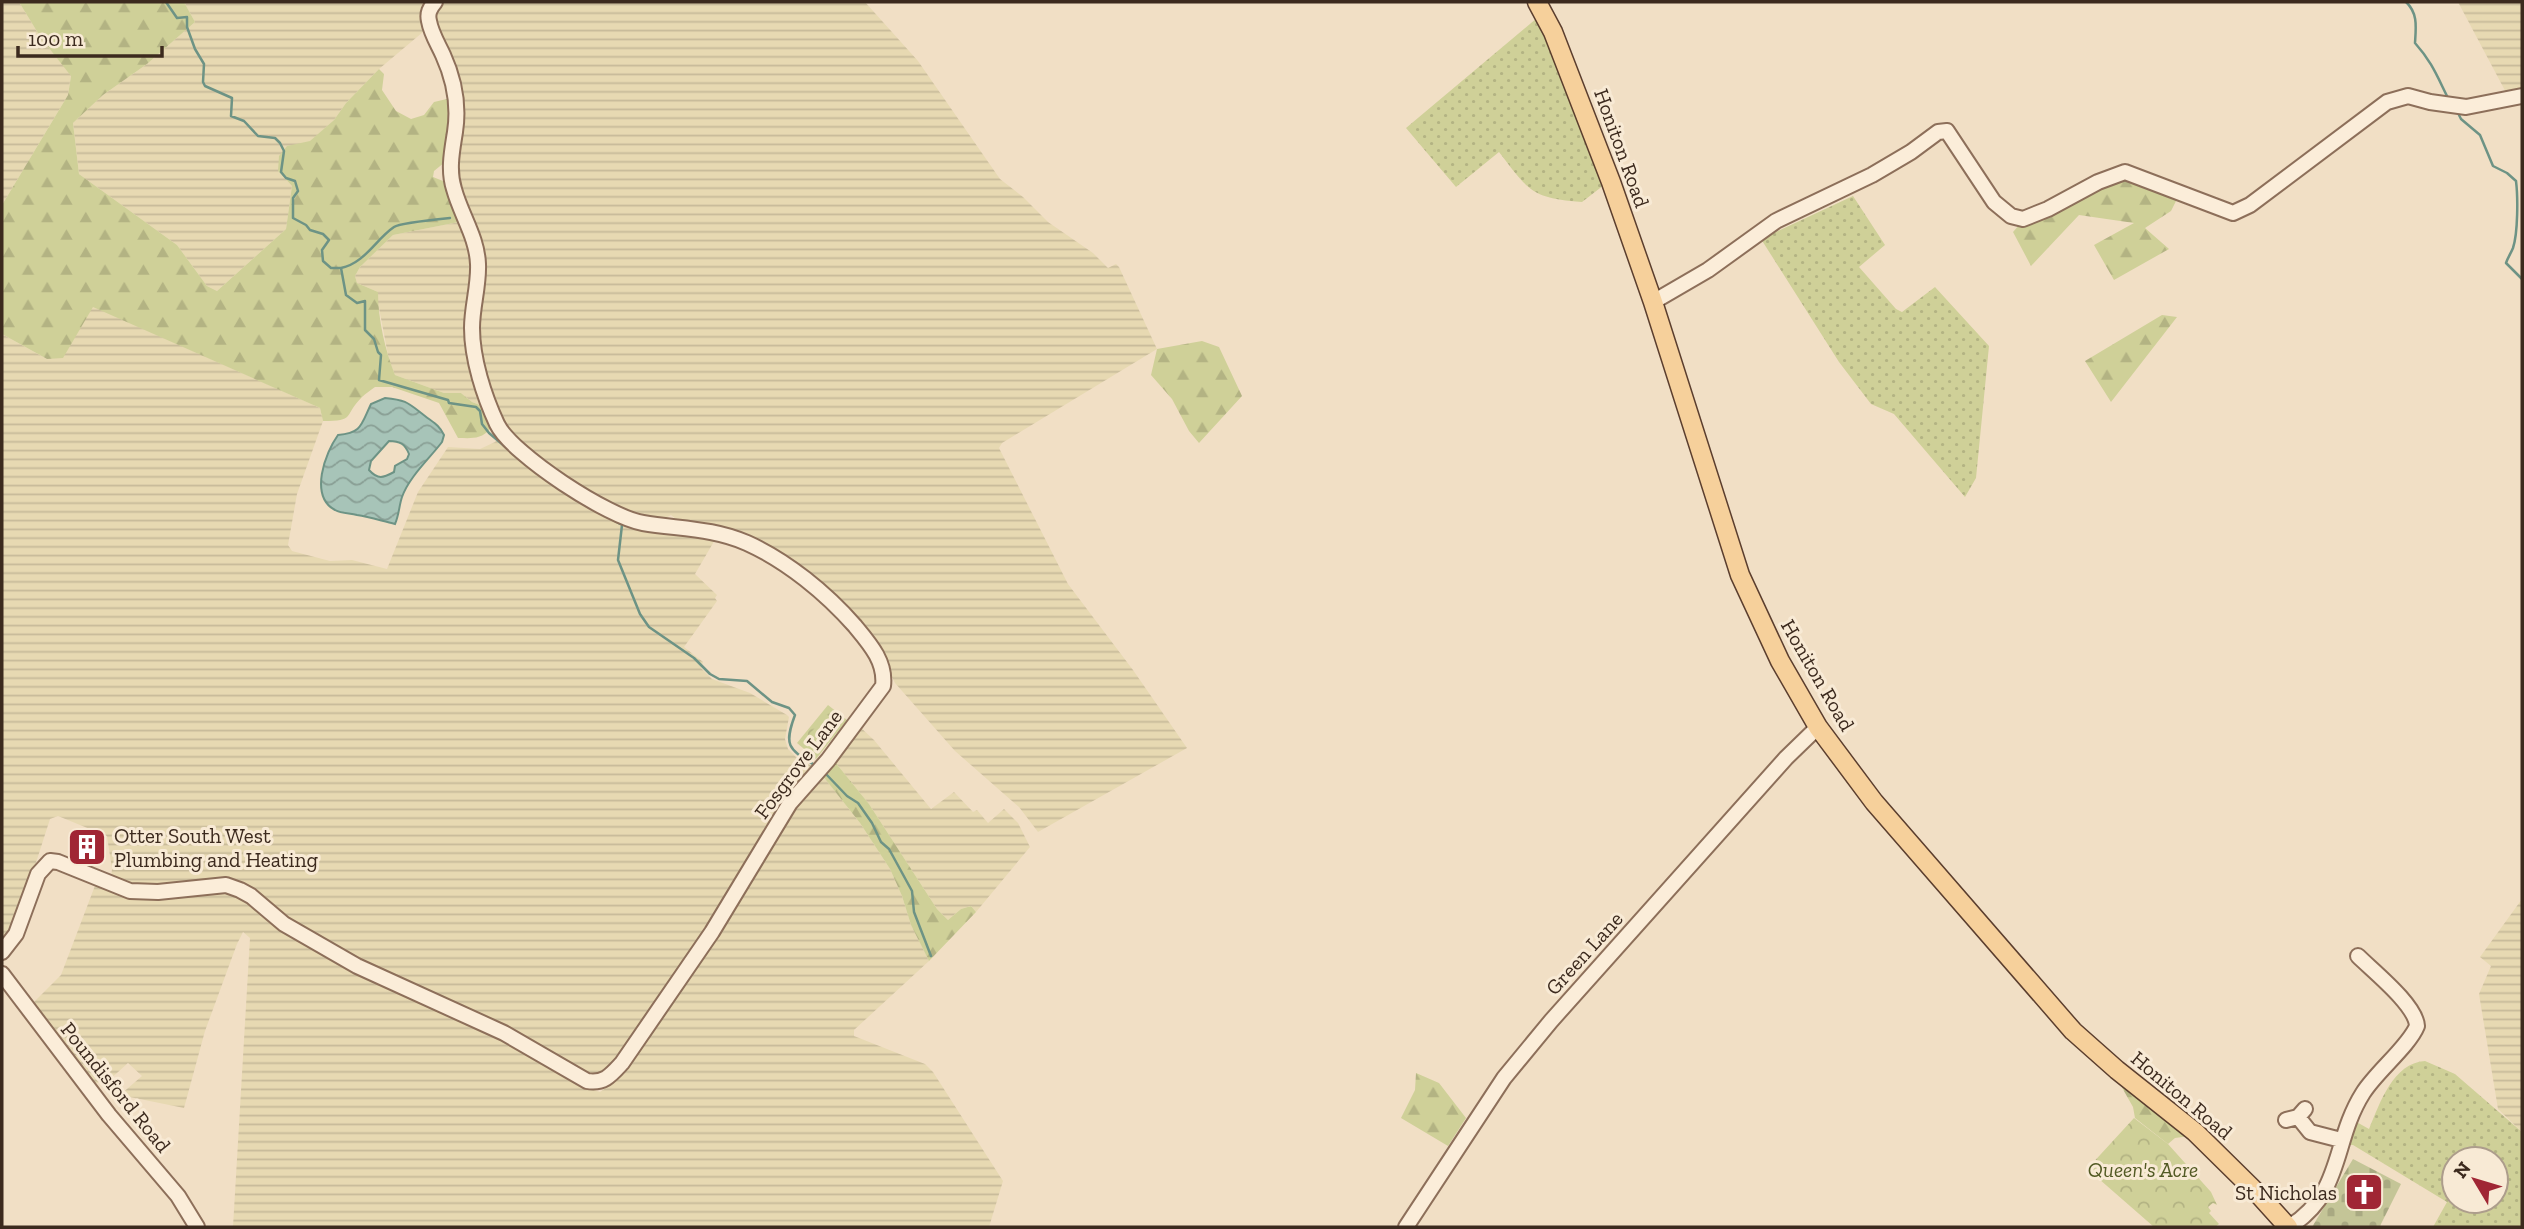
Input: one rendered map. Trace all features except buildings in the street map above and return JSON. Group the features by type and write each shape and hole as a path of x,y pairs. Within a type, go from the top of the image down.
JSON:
{"main road":[{"name":"Honiton Road","path":"1537,2 1553,32 1611,182 1653,302 1740,575 1780,661 1818,727 1874,802 2073,1031 2195,1132 2289,1227"}],"street":[{"name":"Fosgrove Lane","path":"2,952 16,934 38,874 50,861 130,891 226,885 251,896 284,924 357,966 504,1034 587,1081 601,1082 622,1063 712,932 790,803 828,760 883,686 880,662 863,636 831,601 787,566 761,550 731,537 689,527 643,523 616,514 554,476 504,436 491,408 474,355 472,326 478,264 473,237 457,199 451,176 451,152 458,114 445,58 429,22 429,10 435,2"},
{"path":"1653,302 1708,270 1776,222 1872,175 1938,132 1947,131 1994,202 2011,216 2023,219 2048,209 2098,181 2125,172 2233,213 2250,205 2387,102 2408,96 2466,107 2522,96"},
{"name":"Green Lane","path":"1406,1227 1504,1077 1786,758 1818,727"},
{"path":"2289,1227 2310,1211 2322,1197 2332,1180 2341,1140 2365,1090 2417,1026 2417,1020 2408,1007 2358,956"},
{"name":"Poundisford Road","path":"2,974 109,1115 178,1196 197,1227"},
{"path":"2296,1116 2310,1132 2341,1140"}],"shaded area":[{"path":"2,2 19,2 41,38 71,75 68,95 2,205"},
{"path":"184,2 429,2 420,9 423,32 379,69 346,103 334,120 278,171 292,186 286,229 217,291 207,286 177,245 79,174 73,123 103,95 147,64 195,22"},
{"path":"440,2 865,2 918,61 1000,179 1048,222 1093,253 1108,268 1116,264 1119,267 1157,349 1002,443 999,448 1068,584 1133,670 1187,748 1038,832 1019,807 955,751 895,683 876,646 776,551 753,537 732,530 677,520 671,515 662,520 620,511 552,469 513,437 492,403 476,347 481,297 455,173 461,143 463,106 459,85 437,28 434,11"},
{"path":"2458,2 2522,2 2522,96 2510,100"},
{"path":"459,222 471,252 472,285 465,324 468,355 485,407 472,402 461,393 444,393 395,375 389,360 378,292 357,283 355,276 360,267 393,235"},
{"path":"93,306 320,408 323,421 297,494 288,545 292,551 330,561 352,560 387,569 418,492 448,447 480,449 499,438 594,508 716,538 695,574 717,595 717,601 684,647 703,662 701,668 712,679 750,693 787,715 789,717 785,739 788,749 800,761 816,767 615,1063 596,1078 308,933 250,889 144,888 111,878 107,836 58,816 50,819 14,931 4,942 2,334 47,359"},
{"path":"860,727 931,809 954,792 973,812 977,810 988,823 1004,809 1018,823 1030,847 976,912 971,906 961,909 948,920 937,909 869,804 835,762"},
{"path":"822,775 860,823 890,869 911,925 929,961 854,1030 854,1036 925,1064 933,1072 1003,1181 989,1227 233,1227 250,938 243,932 237,944 205,1031 184,1108 120,1095 142,1076 128,1063 107,1082 103,1079 93,1086 33,1003 61,975 96,883 221,890 245,898 590,1089 600,1092 610,1085 651,1029 803,795"},
{"path":"2522,899 2522,1132 2498,1109 2479,994 2491,966 2480,957"}],"green space":[{"path":"19,2 184,2 195,22 147,64 103,95 73,123 79,174 177,245 207,286 217,291 286,229 292,186 278,171 279,156 287,146 310,141 334,120 346,103 379,69 384,74 382,90 396,111 411,119 424,115 434,102 451,98 445,162 434,171 433,177 448,183 459,222 393,235 360,267 355,276 357,283 378,292 383,334 395,375 444,393 461,393 472,402 485,407 490,429 487,433 479,437 458,438 439,403 392,387 375,387 356,403 345,418 323,421 320,408 93,307 63,358 47,359 2,334 2,205 68,95 71,76 41,38"},
{"path":"1537,18 1604,185 1582,202 1541,195 1517,176 1499,152 1456,187 1406,128"},
{"path":"2123,176 2177,199 2171,211 2145,228 2169,249 2114,280 2094,245 2134,223 2079,215 2031,266 2013,232 2020,224"},
{"path":"1853,196 1885,245 1859,267 1896,309 1902,312 1935,287 1989,346 1976,478 1965,497 1894,414 1871,404 1839,362 1761,239"},
{"path":"2162,315 2177,317 2111,402 2085,361"},
{"path":"1202,341 1219,347 1242,396 1199,443 1189,431 1172,399 1151,375 1157,349"},
{"path":"828,705 847,720 816,759 797,743"},
{"path":"826,714 839,724 817,750 805,740"},
{"path":"835,762 869,804 937,909 948,920 961,909 971,906 976,912 929,961 911,925 890,869 860,823 822,775"},
{"path":"2425,1061 2455,1074 2522,1132 2522,1227 2433,1227 2440,1214 2510,1215 2510,1145 2440,1145 2440,1198 2353,1145 2349,1145 2343,1152 2353,1120 2369,1129 2389,1086 2404,1069"},
{"path":"1416,1073 1439,1083 1466,1118 1448,1146 1401,1118 1415,1090"},
{"path":"2116,1077 2190,1136 2175,1138 2168,1144 2135,1118 2133,1107"},
{"name":"Queen's Acre","path":"2134,1118 2168,1144 2211,1192 2217,1205 2213,1203 2208,1207 2211,1211 2209,1213 2219,1224 2215,1227 2154,1227 2091,1172 2089,1167"},
{"path":"2353,1159 2401,1184 2380,1227 2312,1227"}],"water":[{"path":"385,398 403,401 436,424 444,435 442,442 405,490 395,524 335,510 327,503 321,485 324,463 333,443 338,435 360,427 371,404","holes":["389,441 406,448 409,454 407,459 395,466 394,472 381,477 375,475 369,470 371,461"]}],"waterway":[{"path":"166,2 177,18 187,17 187,27 204,64 205,86 232,98 231,116 244,121 258,136 275,138 280,143 284,151 281,172 286,178 295,181 298,191 293,198 293,218 329,240 322,250 323,261 331,268 341,268 346,295 357,303 365,301 365,330 374,339 381,355 379,380 448,400 449,403 476,407 480,411 482,424 489,433 515,455"},
{"path":"2406,2 2414,16 2415,43 2430,63 2448,98"},
{"path":"2458,113 2461,119 2480,135 2493,166 2516,181 2516,233 2506,263 2522,279"},
{"path":"341,268 364,256 394,227 450,218"},
{"path":"583,503 622,525 618,560 640,614 649,627 694,658 710,674 719,679 747,681 772,702 789,708 795,715 789,734 791,746 816,766"},
{"path":"825,773 847,796 858,803 881,842 889,849 912,891 914,912 931,956"}],"place":[{"name":"Otter South West Plumbing and Heating","path":"87,847"},
{"name":"St Nicholas","path":"2364,1192"}]}
